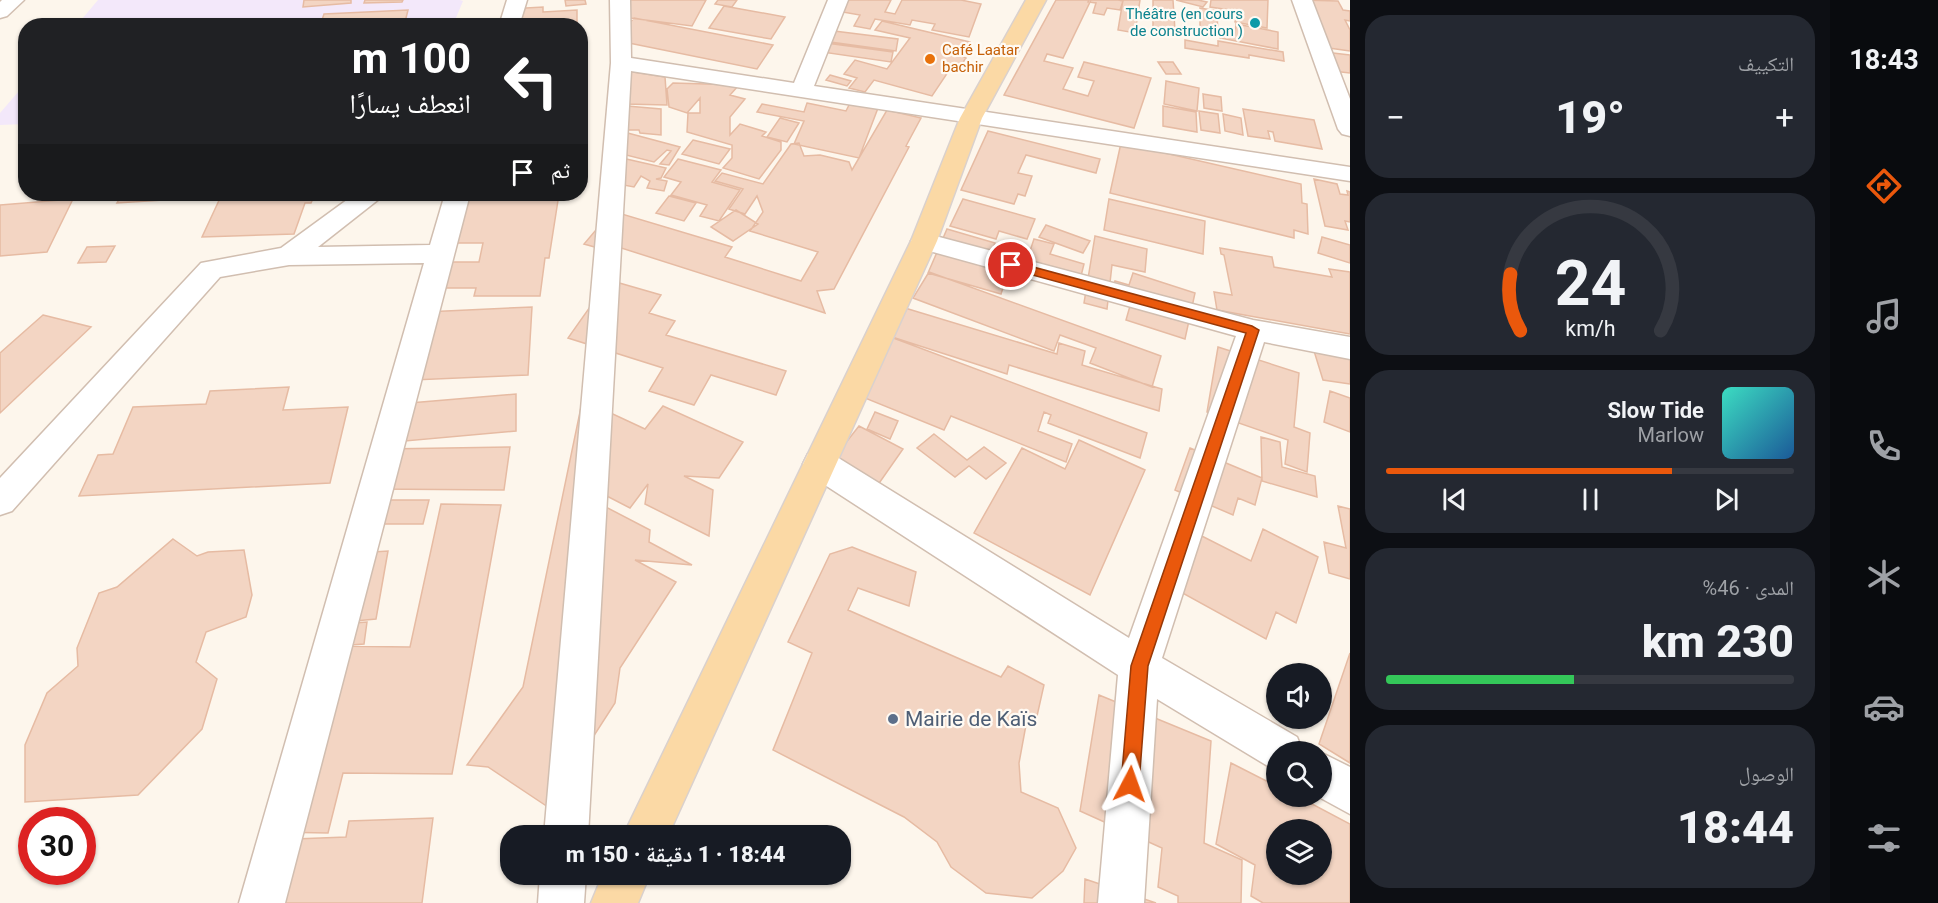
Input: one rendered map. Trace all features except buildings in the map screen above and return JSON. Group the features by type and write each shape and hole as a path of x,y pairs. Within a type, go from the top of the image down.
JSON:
{"main road":[{"path":"650,825 924,241 971,118 1036,0"},
{"path":"614,903 622,885"}],"street":[{"path":"0,12 14,0"},
{"path":"511,18 517,0"},
{"path":"567,825 621,63 620,0"},
{"path":"801,91 838,0"},
{"path":"1302,0 1350,129"},
{"path":"621,63 1350,174"},
{"path":"289,256 361,201"},
{"path":"262,903 455,201"},
{"path":"924,241 1252,330 1350,348"},
{"path":"0,501 211,269 289,256 439,254"},
{"path":"1121,903 1139,666 1252,330"},
{"path":"820,465 1139,666 1266,742"},
{"path":"1332,781 1350,792"},
{"path":"561,903 562,885"}],"shaded area":[{"path":"98,0 463,1 456,18 83,18"},
{"path":"18,92 18,124 0,125 0,113"}],"place":[{"name":"Théâtre (en cours de construction )","path":"1255,23"},
{"name":"Café Laatar bachir","path":"930,59"},
{"name":"Mairie de Kaïs","path":"893,719"}],"route":[{"path":"1011,265 1252,330 1139,666 1130,784"}]}
